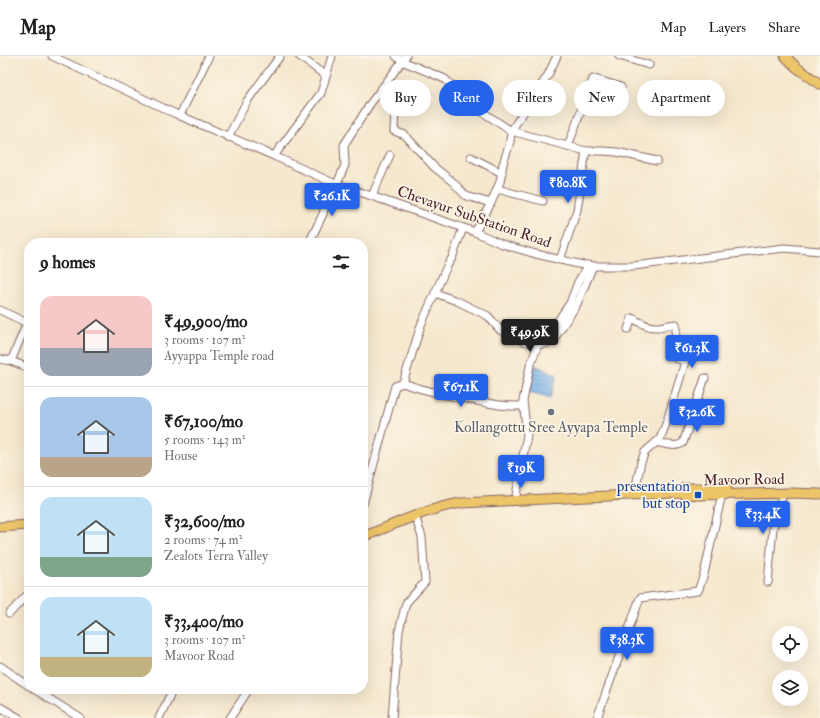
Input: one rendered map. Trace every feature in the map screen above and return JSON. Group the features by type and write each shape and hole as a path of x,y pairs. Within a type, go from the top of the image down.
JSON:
{"main road":[{"path":"785,56 796,67 820,84"},
{"name":"Mavoor Road","path":"368,530 413,512 444,502 476,497 698,488 820,489"},
{"name":"Mavoor Road","path":"368,535 415,516 445,506 475,502 672,493 698,495 783,493 820,494"},
{"path":"0,527 24,525"},
{"path":"0,532 24,530"}],"street":[{"name":"Chevayur SubStation Road","path":"52,56 61,58 106,82 334,183 475,232 502,244 560,260 591,266 633,266 784,248 820,251"},
{"path":"180,115 209,56"},
{"path":"228,137 247,101 280,56"},
{"path":"299,56 326,76"},
{"path":"274,156 321,93 332,56"},
{"path":"475,232 497,189 510,142 511,131 548,75 556,56"},
{"path":"619,56 649,66"},
{"path":"387,80 401,58 445,79 472,105 511,131 586,151 602,150 617,152 657,161"},
{"path":"311,238 323,214 334,183 345,165 344,145 380,91"},
{"path":"395,116 394,130 405,135 434,167 453,182 466,196 491,203"},
{"path":"568,146 579,116"},
{"path":"560,260 577,210 586,151"},
{"path":"372,196 390,155"},
{"path":"472,157 502,173"},
{"path":"497,189 543,201"},
{"path":"403,383 421,325 452,258 463,228"},
{"path":"435,293 457,301 488,316 500,330 523,341 534,344 544,340 558,321 570,303 578,282 591,266"},
{"path":"516,495 527,435 522,401 530,366 538,345 552,342 577,304 591,266"},
{"path":"0,310 24,321"},
{"path":"628,328 632,318 651,327 676,324 676,332 669,355 685,362 660,439 645,452 641,462 635,491"},
{"path":"11,361 24,332"},
{"path":"0,359 24,366"},
{"path":"656,442 672,446 683,443 705,378"},
{"path":"368,486 395,386 403,383 438,394 505,406 523,406"},
{"path":"768,582 773,528 783,493"},
{"path":"598,718 640,598 698,591 704,574 722,494"},
{"path":"392,718 399,631 406,603 426,582 422,537 415,516"},
{"path":"9,614 24,599"},
{"path":"0,666 24,683"},
{"path":"42,694 80,718"},
{"path":"159,718 171,694"},
{"path":"230,718 247,694"},
{"path":"0,708 19,718"}],"water":[{"path":"534,365 557,375 550,399 525,391"}],"place":[{"name":"Kollangottu Sree Ayyapa Temple","path":"551,412"},
{"name":"presentation but stop","path":"698,495"}]}
